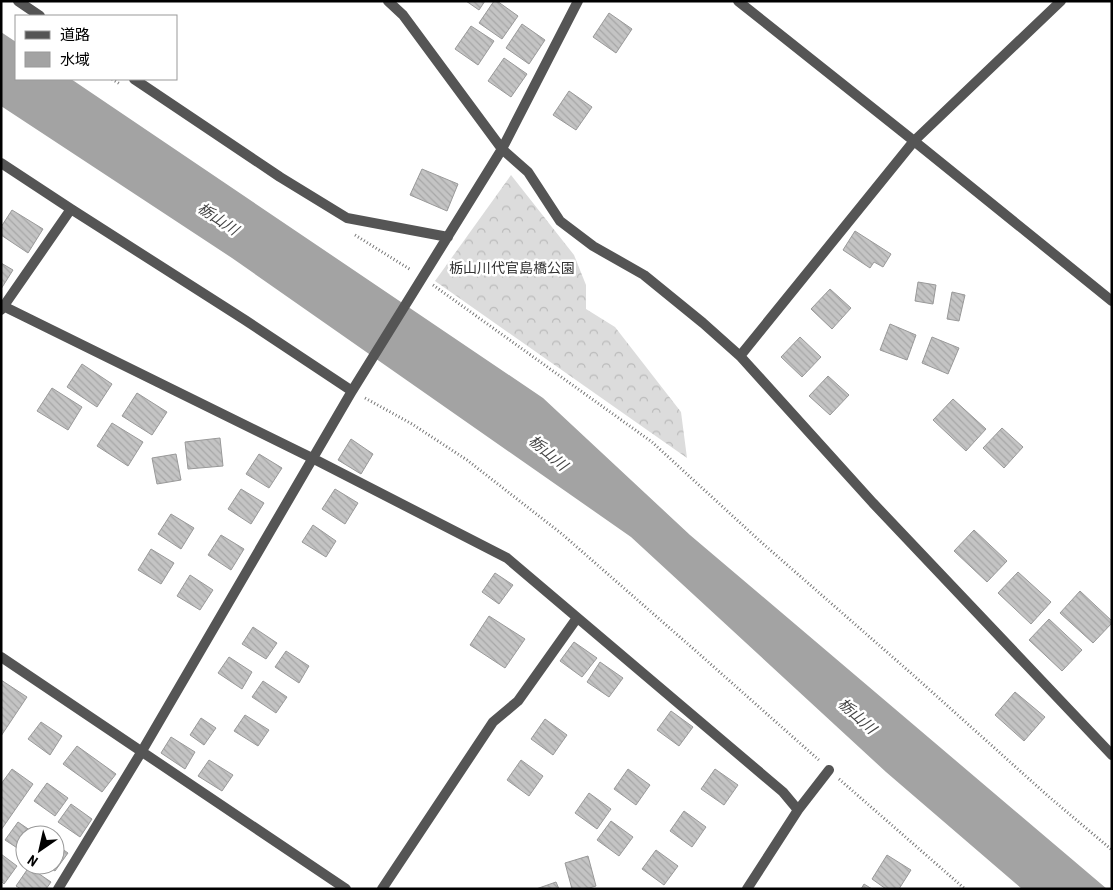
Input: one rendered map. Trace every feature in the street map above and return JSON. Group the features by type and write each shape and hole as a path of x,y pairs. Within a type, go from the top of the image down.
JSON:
{"street":[{"path":"18,1 39,15"},
{"path":"388,1 403,15 502,149 528,172 560,221 593,246 644,275 740,356 873,503 1112,755"},
{"path":"58,889 142,751 352,391 502,149 578,1"},
{"path":"738,1 1112,301"},
{"path":"740,356 914,141 1061,1"},
{"path":"135,80 280,177 347,218 448,237"},
{"path":"1,163 352,391"},
{"path":"71,210 2,307 314,459 507,558 783,792 798,810"},
{"path":"382,889 493,722 518,701 577,618"},
{"path":"1,657 346,889"},
{"path":"747,889 798,810 829,770"}],"path":[{"path":"422,277 652,442 760,542 912,674 1048,796 1112,850"},
{"path":"352,391 412,424 467,460 562,534 965,889"}],"green space":[{"name":"栃山川代官島橋公園","path":"511,175 574,255 586,285 586,309 615,327 681,412 687,458 435,281"}],"water":[{"name":"栃山川","path":"1,32 15,41 15,80 72,80 543,398 690,535 1107,889 1022,889 886,772 631,537 232,258 1,106"}],"building":[{"path":"466,1 485,1 479,10"},
{"path":"494,1 497,1 518,16 502,39 479,23"},
{"path":"609,13 632,29 616,53 593,37"},
{"path":"522,24 545,40 529,64 506,48"},
{"path":"471,26 494,41 478,65 455,49"},
{"path":"504,58 527,74 511,97 488,81"},
{"path":"569,91 592,107 576,130 553,115"},
{"path":"422,169 458,184 447,211 410,195"},
{"path":"12,210 43,229 28,253 1,235 1,227"},
{"path":"855,231 891,254 883,267 874,262 870,268 843,250"},
{"path":"1,263 13,270 1,289"},
{"path":"918,282 936,285 933,304 915,301"},
{"path":"830,289 851,308 832,329 811,309"},
{"path":"952,292 965,295 959,321 947,319"},
{"path":"890,324 916,335 907,360 880,350"},
{"path":"800,337 821,357 802,377 781,357"},
{"path":"932,337 959,348 948,374 922,363"},
{"path":"82,364 112,384 97,407 67,387"},
{"path":"828,376 849,395 830,415 809,396"},
{"path":"52,388 82,407 68,430 37,411"},
{"path":"137,393 167,412 152,435 122,416"},
{"path":"953,399 986,429 966,451 933,420"},
{"path":"112,423 143,442 128,466 97,446"},
{"path":"1002,428 1023,447 1004,468 983,448"},
{"path":"220,438 223,466 188,469 185,442"},
{"path":"351,439 373,454 361,474 338,460"},
{"path":"176,454 181,480 157,484 152,458"},
{"path":"259,454 282,468 269,488 246,474"},
{"path":"241,489 264,503 251,524 228,509"},
{"path":"335,489 358,503 345,524 322,509"},
{"path":"171,514 194,528 181,549 158,534"},
{"path":"313,525 336,541 326,557 302,542"},
{"path":"974,530 1007,561 987,582 954,551"},
{"path":"221,535 244,549 231,570 208,555"},
{"path":"151,549 174,563 161,584 138,570"},
{"path":"1018,572 1051,602 1031,624 998,593"},
{"path":"495,573 513,585 499,604 482,592"},
{"path":"190,575 213,590 200,610 177,596"},
{"path":"1080,591 1112,621 1093,643 1060,613"},
{"path":"489,616 525,639 505,668 470,645"},
{"path":"1049,619 1082,650 1062,671 1029,640"},
{"path":"253,627 277,643 266,659 242,644"},
{"path":"574,642 597,658 582,677 560,661"},
{"path":"286,651 309,666 299,683 275,667"},
{"path":"229,657 252,672 242,689 218,673"},
{"path":"600,662 623,678 609,697 587,682"},
{"path":"1,680 27,697 1,736"},
{"path":"263,681 287,697 276,713 252,697"},
{"path":"1015,692 1045,717 1024,741 995,715"},
{"path":"671,711 693,727 679,746 657,730"},
{"path":"245,715 269,730 258,746 234,731"},
{"path":"201,718 216,728 204,745 190,735"},
{"path":"545,719 567,735 553,755 531,739"},
{"path":"41,722 62,736 50,755 28,739"},
{"path":"171,737 195,752 185,769 161,753"},
{"path":"77,746 116,774 102,792 63,764"},
{"path":"209,760 233,775 222,791 198,776"},
{"path":"521,760 543,776 529,796 507,780"},
{"path":"12,769 33,784 1,830 1,784"},
{"path":"628,769 650,785 636,805 614,789"},
{"path":"715,769 738,785 724,805 701,789"},
{"path":"47,783 68,798 55,816 34,801"},
{"path":"589,793 611,809 597,829 575,813"},
{"path":"71,804 92,819 80,837 58,822"},
{"path":"684,811 706,827 692,847 670,831"},
{"path":"611,821 633,837 619,856 597,840"},
{"path":"15,826 15,846 5,840"},
{"path":"656,850 678,866 664,885 642,869"},
{"path":"1,854 15,864 15,869 4,884 1,881"},
{"path":"887,855 911,870 899,889 886,889 872,879"},
{"path":"588,856 596,886 586,889 572,889 565,863"},
{"path":"24,875 41,875 51,882 46,889 21,889 16,886"},
{"path":"556,882 559,889 536,889"},
{"path":"864,884 872,889 861,889"}]}
